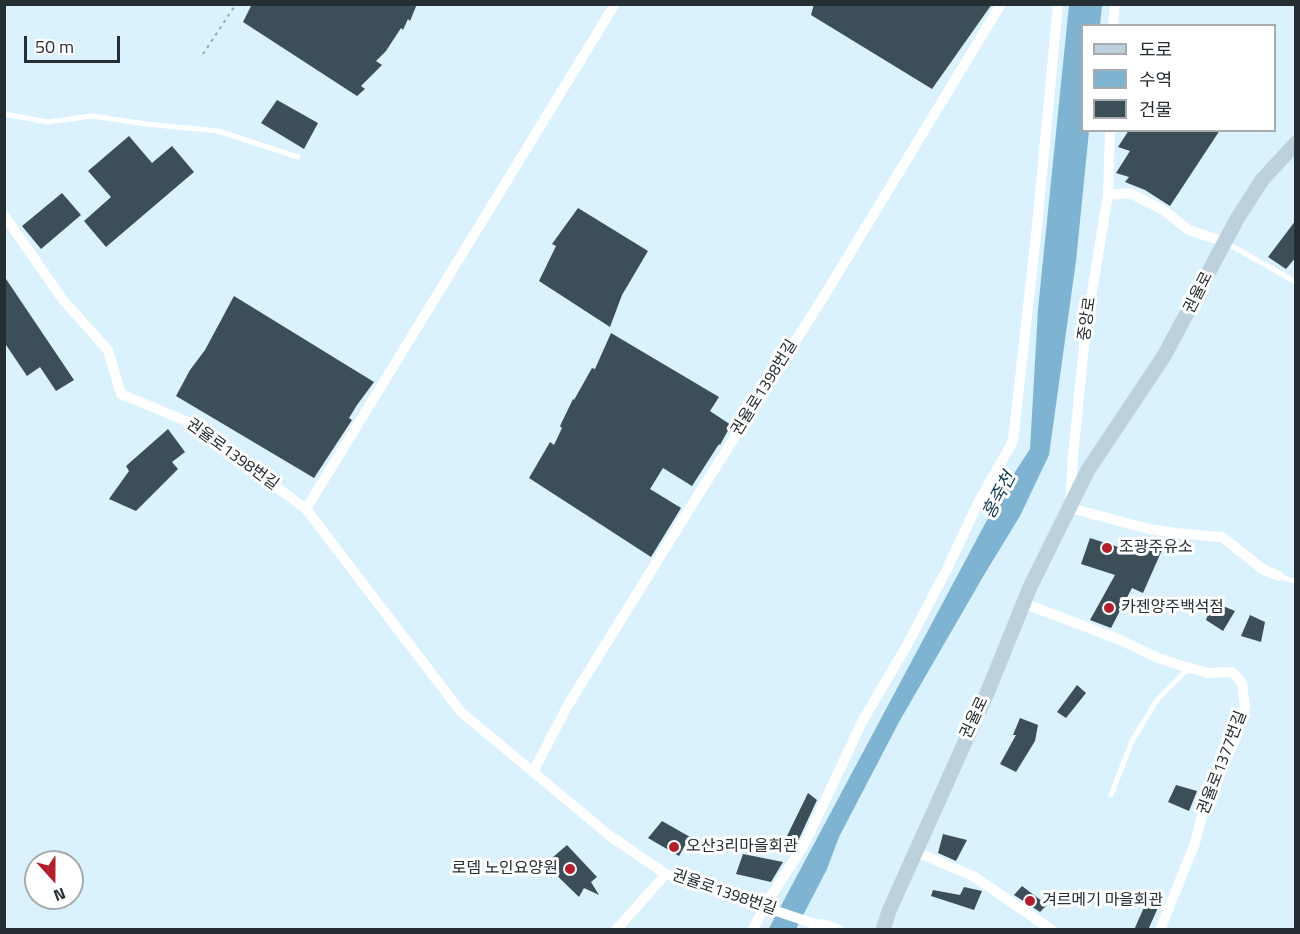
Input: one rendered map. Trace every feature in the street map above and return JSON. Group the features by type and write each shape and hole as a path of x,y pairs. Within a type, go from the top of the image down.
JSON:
{"main road":[{"name":"권율로","path":"883,930 889,911 988,691 1023,603 1088,470 1181,327 1225,242 1262,180 1296,143"}],"street":[{"path":"306,509 545,122 615,4"},
{"name":"권율로1398번길","path":"533,772 568,705 824,296 1001,4"},
{"path":"753,930 764,908 805,843 863,720 906,647 978,503 1013,441 1037,226 1058,4"},
{"path":"1113,24 1115,4"},
{"name":"중앙로","path":"1070,508 1086,328 1108,195 1110,132"},
{"path":"1108,195 1130,193 1163,210 1189,230 1225,242"},
{"name":"권율로1398번길","path":"4,214 63,300 108,350 121,394 186,421 306,509 461,712 610,836 666,874 764,908 839,930"},
{"path":"1070,508 1149,529 1222,537 1264,570 1279,576"},
{"name":"권율로1377번길","path":"1023,603 1118,639 1158,658 1208,672 1232,672 1242,683 1245,707 1235,740 1206,800 1195,843 1160,930"},
{"path":"916,852 973,876 1052,930"},
{"path":"616,930 666,874"}],"lane":[{"path":"4,114 48,122 92,116 218,131 298,157"},
{"path":"1225,242 1296,282"},
{"path":"1279,576 1296,582"},
{"path":"1112,795 1132,741 1157,700 1189,668"}],"path":[{"path":"203,54 236,4"}],"water":[{"name":"홍죽천","path":"1069,5 1102,5 1100,24 1081,24 1081,132 1089,132 1076,261 1049,455 1020,516 899,722 839,837 827,869 796,929 768,930 1002,492 1030,449 1038,309"}],"building":[{"path":"252,4 417,4 410,21 408,19 403,30 401,28 386,51 376,61 382,65 361,86 365,89 357,96 243,22"},
{"path":"814,4 992,4 932,89 811,15"},
{"path":"277,100 318,123 304,149 261,123"},
{"path":"1128,132 1219,132 1170,206 1145,190 1125,182 1129,177 1116,173 1130,151 1118,147"},
{"path":"129,136 152,163 172,146 194,172 106,247 84,221 111,197 88,171"},
{"path":"62,193 81,215 41,249 22,226"},
{"path":"578,208 648,251 622,295 610,327 539,281 556,246 552,244"},
{"path":"1296,220 1296,257 1286,269 1268,257"},
{"path":"4,276 74,380 56,391 40,367 27,376 4,342"},
{"path":"234,296 374,382 357,405 349,418 352,420 314,478 176,396 190,370 205,350"},
{"path":"611,333 719,397 710,411 731,425 692,486 663,468 650,489 681,508 651,557 529,478 550,442 554,445 573,399 592,368 595,369"},
{"path":"168,429 185,452 172,462 178,469 136,511 109,499 129,471 126,466"},
{"path":"1090,538 1137,553 1141,543 1162,550 1143,593 1132,588 1111,628 1090,620 1115,575 1081,564"},
{"path":"1213,602 1235,611 1223,631 1206,620"},
{"path":"1250,615 1265,622 1261,642 1241,636"},
{"path":"1077,685 1086,693 1066,718 1057,712"},
{"path":"1020,718 1038,725 1035,741 1016,772 1000,764 1016,735 1013,735"},
{"path":"1176,785 1197,791 1189,811 1168,802"},
{"path":"808,793 817,800 798,841 787,836"},
{"name":"오산3리마을회관","path":"662,821 690,837 679,856 648,838"},
{"path":"943,834 967,840 956,861 938,853"},
{"name":"로뎀 노인요양원","path":"567,845 597,877 591,882 599,895 584,888 579,897 545,864"},
{"path":"743,854 783,862 771,882 736,874"},
{"name":"겨르메기 마을회관","path":"1022,886 1047,905 1040,912 1014,895"},
{"path":"964,887 982,891 974,910 931,896 933,890 960,895"},
{"path":"1149,896 1160,903 1148,930 1134,930"}],"place":[{"name":"조광주유소","path":"1107,548"},
{"name":"카젠양주백석점","path":"1109,608"},
{"name":"오산3리마을회관","path":"674,847"},
{"name":"로뎀 노인요양원","path":"570,869"},
{"name":"겨르메기 마을회관","path":"1030,901"}]}
